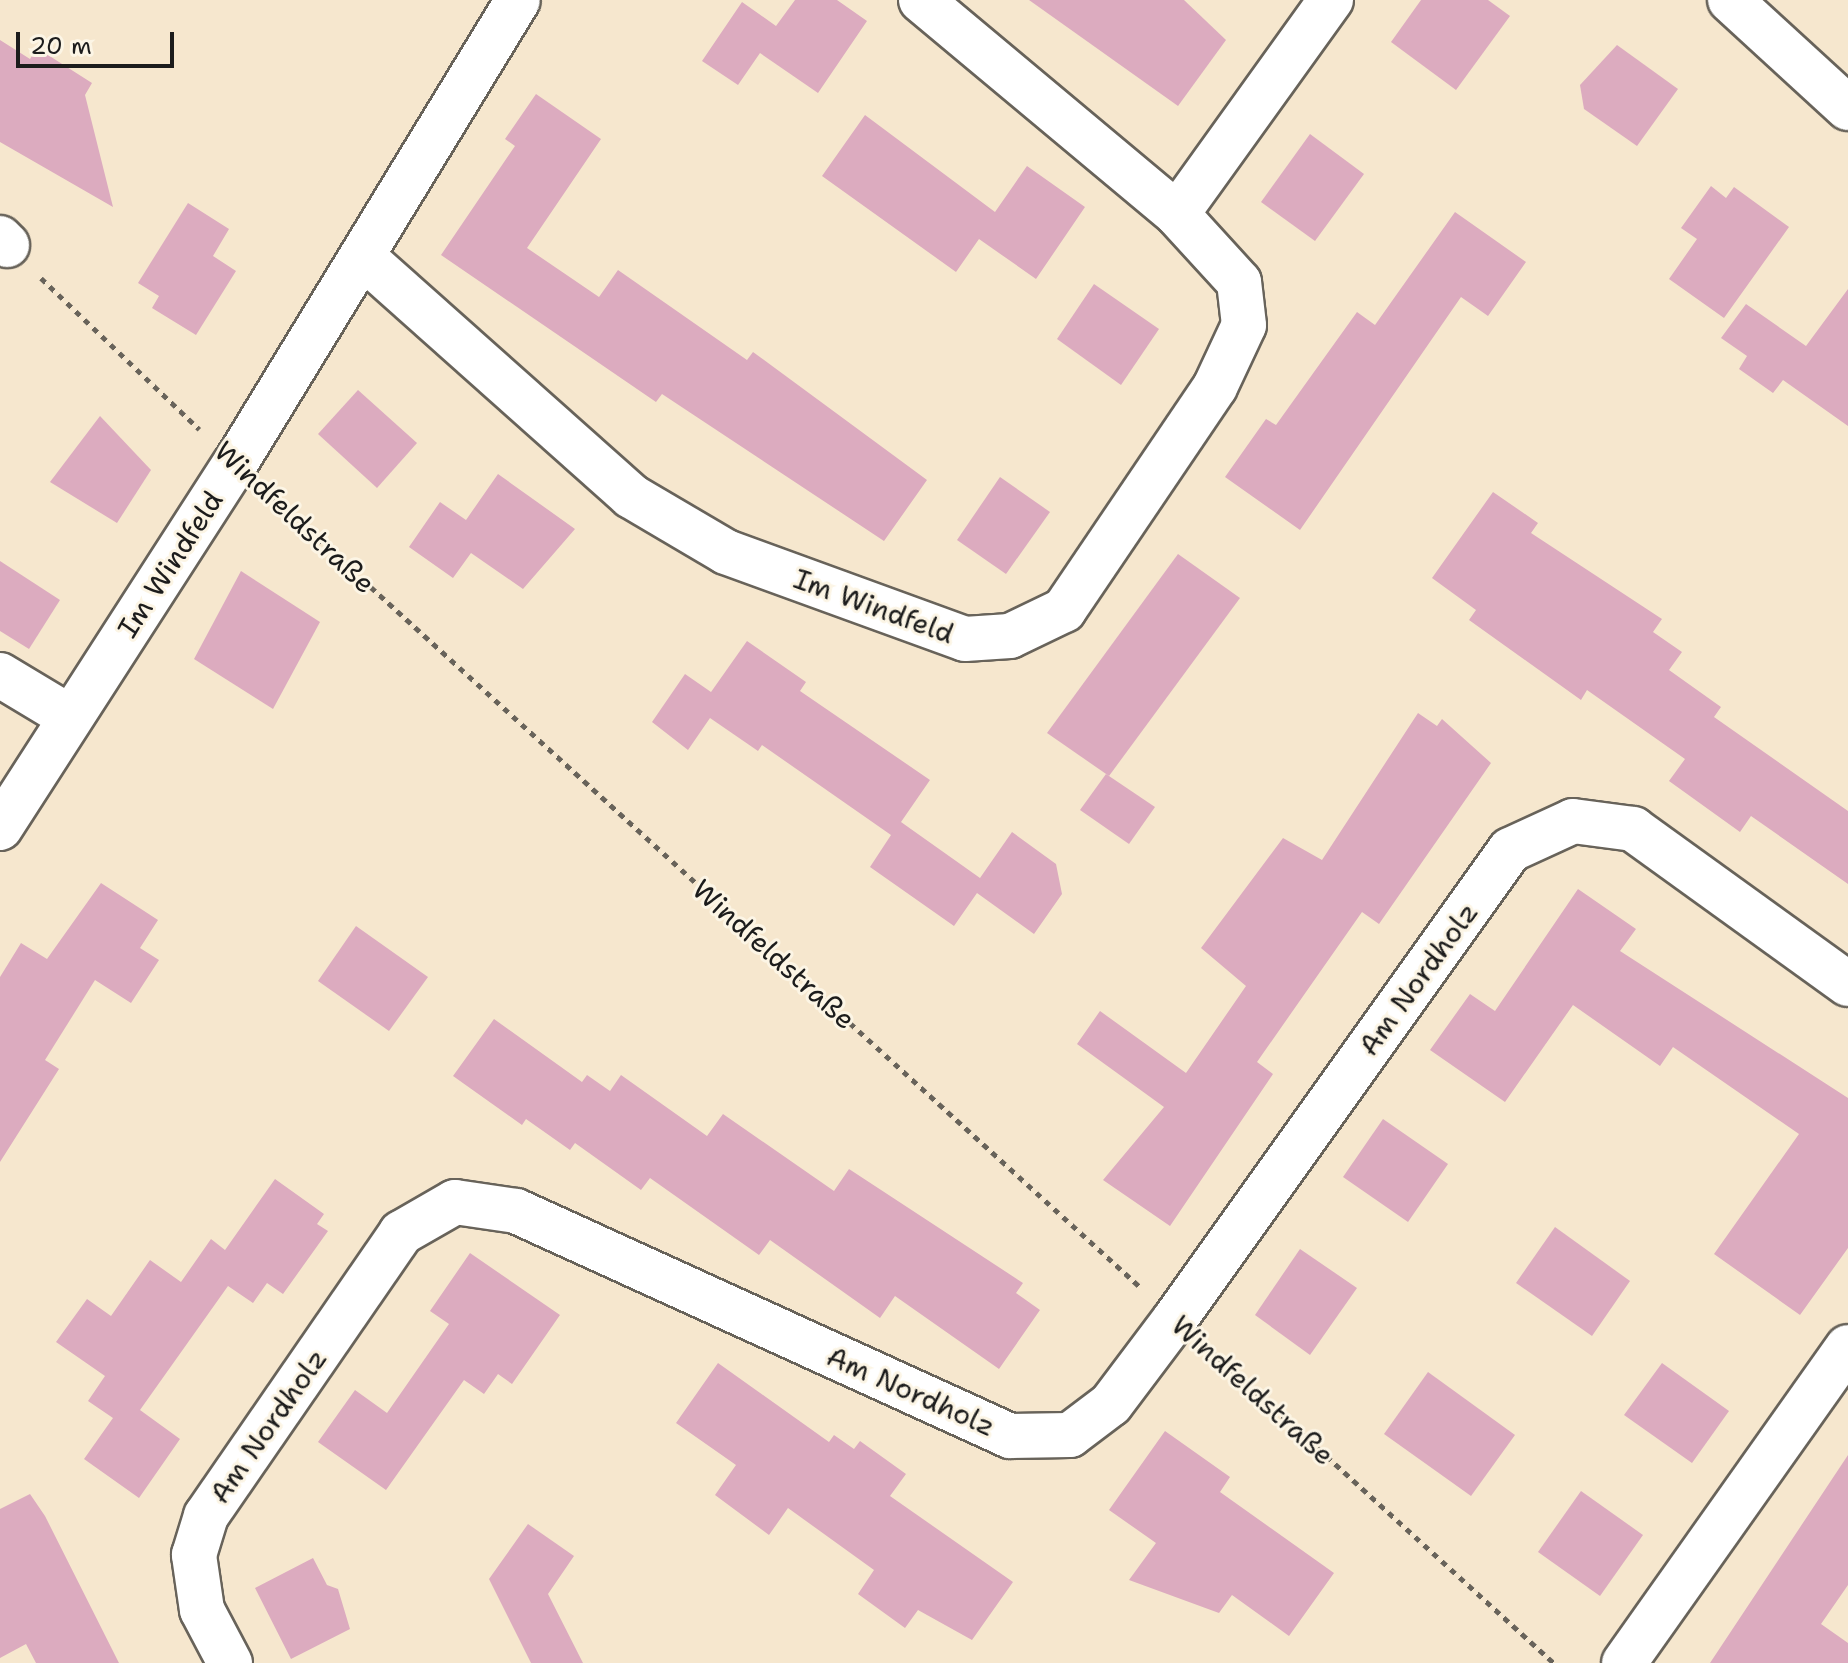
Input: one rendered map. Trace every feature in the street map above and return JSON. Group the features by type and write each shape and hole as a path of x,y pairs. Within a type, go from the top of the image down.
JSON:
{"street":[{"name":"Im Windfeld","path":"0,828 235,464 518,0"},
{"name":"Im Windfeld","path":"363,257 631,496 726,552 965,639 1010,636 1064,610 1215,387 1244,325 1239,282 1177,214 921,0"},
{"path":"1177,214 1331,0"},
{"path":"1730,0 1848,108"},
{"path":"0,675 70,717"},
{"name":"Am Nordholz","path":"230,1663 202,1610 194,1555 206,1516 401,1233 455,1202 516,1211 1010,1436 1070,1435 1111,1404 1175,1319 1510,850 1573,821 1633,829 1848,984"},
{"path":"1624,1663 1848,1347"}],"path":[{"name":"Windfeldstraße","path":"4,242 235,464 1554,1663"}],"building":[{"path":"795,0 837,0 867,21 818,93 760,53 738,85 702,61 742,2 776,26"},
{"path":"1029,0 1184,0 1226,40 1178,106"},
{"path":"1421,0 1488,0 1510,16 1456,90 1391,42"},
{"path":"0,40 30,59 37,48 92,83 85,95 113,207 0,142"},
{"path":"1617,45 1678,89 1637,146 1584,109 1580,85"},
{"path":"536,94 601,139 527,248 599,297 618,270 747,360 753,352 927,480 884,541 662,394 656,402 441,255 515,146 505,139"},
{"path":"865,115 995,212 1027,166 1085,207 1036,279 979,239 956,272 822,176"},
{"path":"1310,134 1364,174 1315,241 1261,202"},
{"path":"1711,186 1726,198 1734,187 1789,227 1724,318 1669,279 1697,239 1681,228"},
{"path":"188,203 229,229 213,256 236,271 196,335 152,308 159,296 138,283"},
{"path":"1455,212 1526,262 1488,316 1461,297 1300,530 1225,477 1266,419 1276,425 1357,312 1375,325"},
{"path":"1094,284 1159,329 1121,385 1057,339"},
{"path":"1848,289 1848,426 1783,380 1773,393 1739,369 1747,356 1721,338 1746,304 1806,346"},
{"path":"358,390 417,443 377,488 318,434"},
{"path":"100,416 151,470 117,523 50,482"},
{"path":"498,474 575,529 523,589 471,553 453,578 409,547 440,502 466,520"},
{"path":"1000,477 1050,512 1006,574 957,540"},
{"path":"1493,492 1538,523 1531,533 1662,619 1653,632 1682,652 1669,670 1721,707 1714,717 1848,811 1848,884 1751,816 1740,832 1669,781 1685,759 1587,690 1581,700 1469,620 1476,610 1432,578"},
{"path":"1178,554 1240,598 1109,776 1047,733"},
{"path":"0,561 60,600 29,649 0,631"},
{"path":"241,571 320,622 273,709 194,659"},
{"path":"747,641 806,682 800,691 930,780 901,822 980,878 1012,832 1056,864 1062,894 1034,934 977,893 954,926 870,867 891,835 762,745 758,751 710,718 688,750 652,722 685,674 711,692"},
{"path":"1418,713 1437,726 1442,719 1491,763 1379,924 1362,912 1257,1062 1273,1074 1170,1226 1103,1180 1164,1107 1077,1044 1100,1011 1186,1073 1246,986 1201,948 1283,838 1322,860"},
{"path":"1106,774 1155,807 1129,844 1080,810"},
{"path":"101,883 158,920 140,948 159,960 131,1003 95,980 45,1060 59,1069 0,1162 0,977 21,943 47,959"},
{"path":"1578,889 1636,929 1620,951 1848,1098 1848,1248 1800,1315 1714,1254 1799,1134 1673,1047 1660,1066 1573,1005 1505,1102 1430,1050 1470,994 1495,1011"},
{"path":"356,926 428,977 389,1031 318,981"},
{"path":"494,1019 582,1082 587,1075 610,1091 621,1075 707,1136 723,1114 834,1191 849,1169 1023,1283 1016,1293 1040,1310 999,1369 895,1296 880,1318 770,1240 759,1255 650,1178 641,1190 575,1143 570,1150 526,1119 522,1125 453,1076"},
{"path":"1383,1119 1448,1164 1408,1222 1343,1177"},
{"path":"275,1179 324,1214 317,1224 328,1231 283,1294 267,1283 253,1303 228,1286 140,1410 180,1439 139,1498 84,1459 113,1418 88,1401 105,1376 56,1342 87,1299 111,1316 150,1260 181,1282 211,1239 225,1250"},
{"path":"1555,1227 1630,1281 1592,1336 1516,1283"},
{"path":"1300,1249 1357,1288 1310,1355 1255,1315"},
{"path":"470,1253 560,1315 512,1384 498,1374 484,1394 464,1380 386,1490 318,1442 355,1390 387,1413 449,1324 430,1311"},
{"path":"718,1363 829,1442 834,1435 854,1449 860,1441 906,1474 890,1496 1013,1582 972,1640 918,1610 905,1628 858,1594 874,1570 788,1508 769,1535 715,1495 736,1465 676,1423"},
{"path":"1662,1363 1729,1411 1692,1463 1624,1415"},
{"path":"1428,1372 1515,1435 1471,1496 1384,1434"},
{"path":"1165,1431 1230,1477 1220,1492 1334,1573 1289,1636 1232,1595 1219,1613 1129,1580 1156,1543 1109,1510"},
{"path":"1848,1455 1848,1585 1821,1624 1848,1643 1848,1663 1710,1663"},
{"path":"1581,1491 1643,1535 1600,1596 1538,1552"},
{"path":"30,1494 45,1516 119,1663 36,1663 26,1644 0,1658 0,1509"},
{"path":"528,1524 574,1556 548,1594 583,1663 531,1663 489,1579"},
{"path":"313,1558 327,1585 338,1589 350,1629 291,1659 255,1588"}]}
